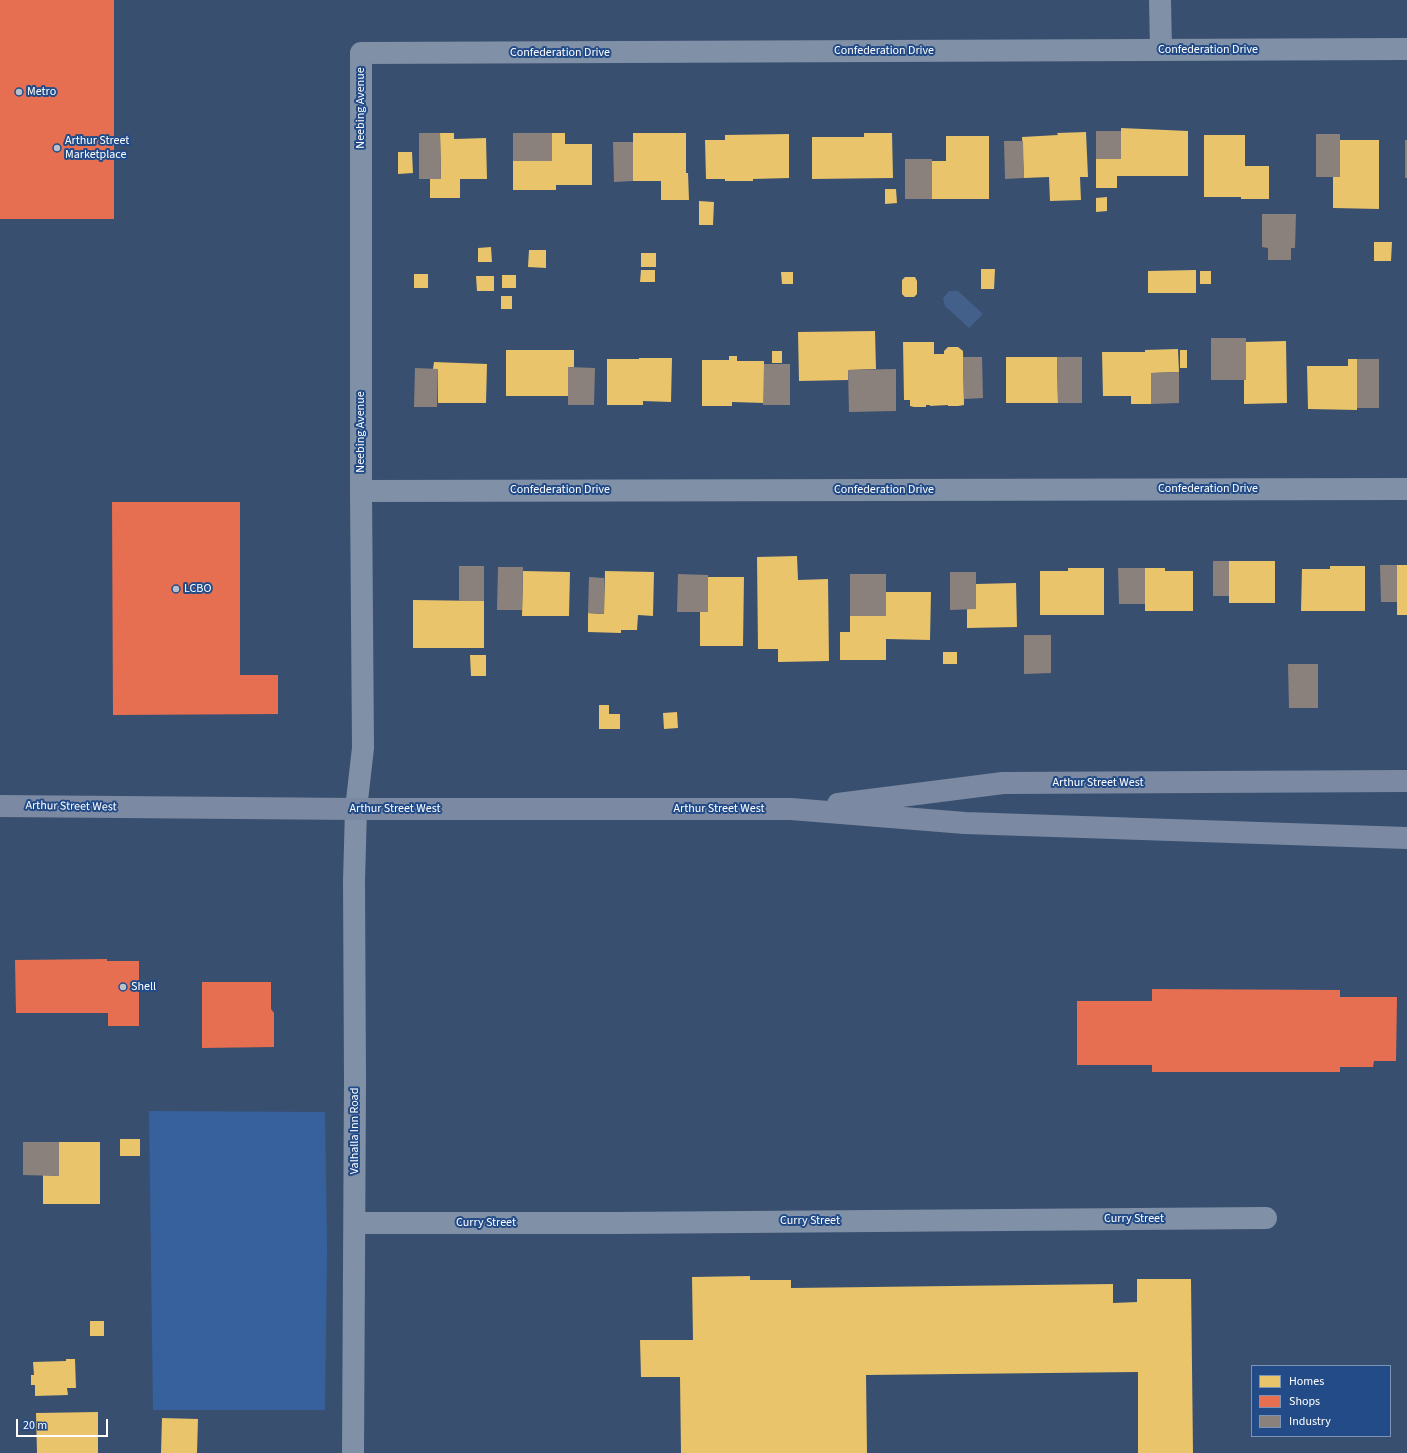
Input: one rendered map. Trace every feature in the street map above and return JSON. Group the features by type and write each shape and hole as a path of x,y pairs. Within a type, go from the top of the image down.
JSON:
{"main road":[{"name":"Arthur Street West","path":"791,810 1003,783 1407,781"},
{"name":"Arthur Street West","path":"0,806 356,810 791,810 965,823 1407,838"}],"street":[{"path":"1160,0 1161,50"},
{"name":"Confederation Drive","path":"361,54 1407,49"},
{"name":"Neebing Avenue","path":"356,810 363,748 360,491 361,54"},
{"name":"Confederation Drive","path":"360,491 1407,489"},
{"name":"Valhalla Inn Road","path":"353,1453 355,1223 354,881 356,810"},
{"name":"Curry Street","path":"355,1223 614,1223 1266,1218"}],"shaded area":[{"path":"949,291 958,291 983,314 969,328 945,306 943,298"},
{"path":"149,1111 325,1112 327,1249 325,1410 153,1410"}],"building: Homes":[{"path":"1121,128 1188,131 1188,176 1117,176 1117,188 1096,188 1096,159 1121,159"},
{"path":"1086,132 1088,177 1080,177 1081,200 1050,201 1049,177 1024,178 1022,137 1058,135 1057,133"},
{"path":"440,133 454,133 454,139 486,138 487,179 460,179 460,198 430,198 430,179 441,179"},
{"path":"552,133 565,133 565,144 592,144 592,185 556,185 556,190 513,190 513,161 552,161"},
{"path":"633,133 686,133 686,173 688,173 689,200 661,200 661,181 633,181"},
{"path":"864,133 892,133 893,178 812,179 812,137 864,137"},
{"path":"789,134 789,178 753,179 753,181 706,179 705,140 725,140 725,135"},
{"path":"1204,135 1245,135 1245,166 1269,166 1269,199 1204,197"},
{"path":"946,136 989,136 989,199 932,199 932,161 946,161"},
{"path":"1340,140 1379,140 1379,209 1333,208 1333,177 1340,177"},
{"path":"398,152 412,152 413,173 398,174"},
{"path":"885,189 896,189 897,203 885,204"},
{"path":"1107,197 1107,211 1096,212 1096,198"},
{"path":"699,201 714,202 713,225 699,225"},
{"path":"1374,242 1392,242 1391,261 1374,261"},
{"path":"491,247 492,262 478,262 478,248"},
{"path":"529,250 546,250 546,268 528,267"},
{"path":"641,253 656,253 656,267 641,267"},
{"path":"981,269 995,269 994,289 981,289"},
{"path":"641,270 655,270 655,282 640,282"},
{"path":"1196,270 1196,293 1148,293 1148,271"},
{"path":"1200,271 1211,271 1211,284 1200,284"},
{"path":"781,272 793,272 793,284 782,284"},
{"path":"414,274 428,274 428,288 414,288"},
{"path":"502,275 516,275 516,288 502,288"},
{"path":"476,276 494,276 494,291 477,291"},
{"path":"905,277 915,277 917,281 917,294 914,297 905,297 902,294 902,280"},
{"path":"501,296 512,296 512,309 501,309"},
{"path":"875,331 876,369 848,370 848,380 799,381 798,332"},
{"path":"1286,341 1287,403 1244,404 1244,380 1246,380 1246,342"},
{"path":"903,342 934,342 934,354 944,354 944,351 948,347 958,347 963,351 964,405 926,405 926,407 914,407 910,406 910,400 904,400"},
{"path":"1178,349 1179,372 1151,373 1151,404 1131,404 1131,396 1103,396 1102,352 1145,352 1145,350"},
{"path":"506,350 574,350 574,367 568,367 568,396 506,396"},
{"path":"1180,350 1187,350 1187,368 1180,368"},
{"path":"772,351 782,351 782,363 772,363"},
{"path":"729,356 737,356 737,361 764,361 764,403 732,402 732,406 702,406 702,360 729,360"},
{"path":"1006,357 1057,357 1058,403 1006,403"},
{"path":"672,358 671,402 643,401 643,405 607,405 607,359"},
{"path":"1348,359 1357,359 1357,410 1308,409 1307,366 1348,366"},
{"path":"434,362 487,364 486,403 438,403 438,369 433,369"},
{"path":"797,556 798,580 828,579 829,661 778,662 778,649 758,649 757,557"},
{"path":"1229,561 1275,561 1275,603 1229,603"},
{"path":"1397,565 1407,565 1407,615 1397,615"},
{"path":"1330,566 1365,566 1365,611 1301,611 1302,569 1330,569"},
{"path":"1068,568 1104,568 1104,615 1040,615 1040,571 1068,571"},
{"path":"1145,568 1165,568 1165,571 1193,571 1193,611 1145,611"},
{"path":"523,571 570,572 569,616 522,616"},
{"path":"605,571 654,572 653,616 638,615 637,630 621,630 621,633 588,632 588,613 604,614"},
{"path":"708,577 744,577 743,646 700,646 700,612 708,612"},
{"path":"1016,583 1017,627 967,628 967,609 976,609 976,584"},
{"path":"886,592 931,592 930,640 886,639 886,660 840,660 840,632 850,632 850,616 886,616"},
{"path":"413,600 484,601 484,648 413,648"},
{"path":"943,652 957,652 957,664 943,664"},
{"path":"470,655 486,655 486,676 471,676"},
{"path":"599,705 609,705 609,714 620,714 620,729 599,729"},
{"path":"677,712 678,728 664,729 663,713"},
{"path":"120,1139 140,1139 140,1156 120,1156"},
{"path":"59,1142 100,1142 100,1204 43,1204 43,1175 59,1176"},
{"path":"750,1276 750,1280 791,1280 791,1288 1113,1284 1113,1303 1137,1302 1137,1279 1191,1279 1193,1453 1138,1453 1138,1372 866,1375 867,1453 681,1453 680,1377 641,1377 640,1340 693,1340 692,1277"},
{"path":"90,1321 104,1321 104,1336 90,1336"},
{"path":"66,1359 75,1359 76,1388 67,1388 68,1395 35,1396 35,1385 31,1385 31,1375 34,1375 33,1362 66,1361"},
{"path":"98,1412 98,1453 37,1453 36,1413"},
{"path":"162,1418 198,1419 197,1453 161,1453"}],"building: Shops":[{"name":"Arthur Street Marketplace","path":"0,0 114,0 114,219 0,219"},
{"name":"LCBO","path":"112,502 240,502 240,675 278,675 278,714 113,715"},
{"path":"107,959 107,961 139,961 139,1026 108,1026 108,1013 16,1013 15,960"},
{"path":"202,982 271,982 271,1009 274,1013 274,1047 202,1048"},
{"path":"1152,989 1340,990 1340,997 1397,997 1396,1061 1374,1061 1373,1067 1340,1067 1340,1072 1152,1072 1152,1065 1077,1065 1077,1001 1152,1001"}],"building: Industry":[{"path":"1096,131 1121,131 1121,159 1096,159"},
{"path":"419,133 440,133 441,179 419,179"},
{"path":"513,133 552,133 552,161 513,161"},
{"path":"1316,134 1340,134 1340,177 1316,177"},
{"path":"1405,140 1407,140 1407,178 1405,178"},
{"path":"1004,141 1023,141 1024,178 1005,179"},
{"path":"613,142 633,142 633,181 614,182"},
{"path":"905,159 932,159 932,199 905,199"},
{"path":"1262,214 1296,214 1295,248 1291,248 1291,260 1268,260 1268,248 1262,247"},
{"path":"1211,338 1246,338 1246,380 1211,380"},
{"path":"963,357 982,357 983,398 964,399"},
{"path":"1057,357 1082,357 1082,403 1058,403"},
{"path":"1357,359 1379,359 1379,408 1357,408"},
{"path":"764,364 790,364 790,405 763,405"},
{"path":"568,367 595,368 594,405 568,405"},
{"path":"415,368 438,369 437,407 414,407"},
{"path":"896,369 896,411 849,412 848,370"},
{"path":"1179,372 1179,403 1151,404 1151,373"},
{"path":"1213,561 1229,561 1229,596 1213,596"},
{"path":"1380,565 1397,565 1397,602 1381,602"},
{"path":"459,566 484,566 484,601 459,601"},
{"path":"498,567 523,567 522,610 497,610"},
{"path":"1118,568 1145,568 1145,604 1119,604"},
{"path":"950,572 976,572 976,609 950,610"},
{"path":"678,574 708,575 708,612 677,612"},
{"path":"850,574 886,574 886,616 850,616"},
{"path":"589,577 604,578 604,614 588,613"},
{"path":"1024,635 1051,635 1051,673 1024,674"},
{"path":"1288,664 1318,664 1318,708 1289,708"},
{"path":"23,1142 59,1142 59,1176 23,1175"}],"place":[{"name":"Metro","path":"19,92"},
{"name":"Arthur Street Marketplace","path":"57,148"},
{"name":"LCBO","path":"176,589"},
{"name":"Shell","path":"123,987"}]}
